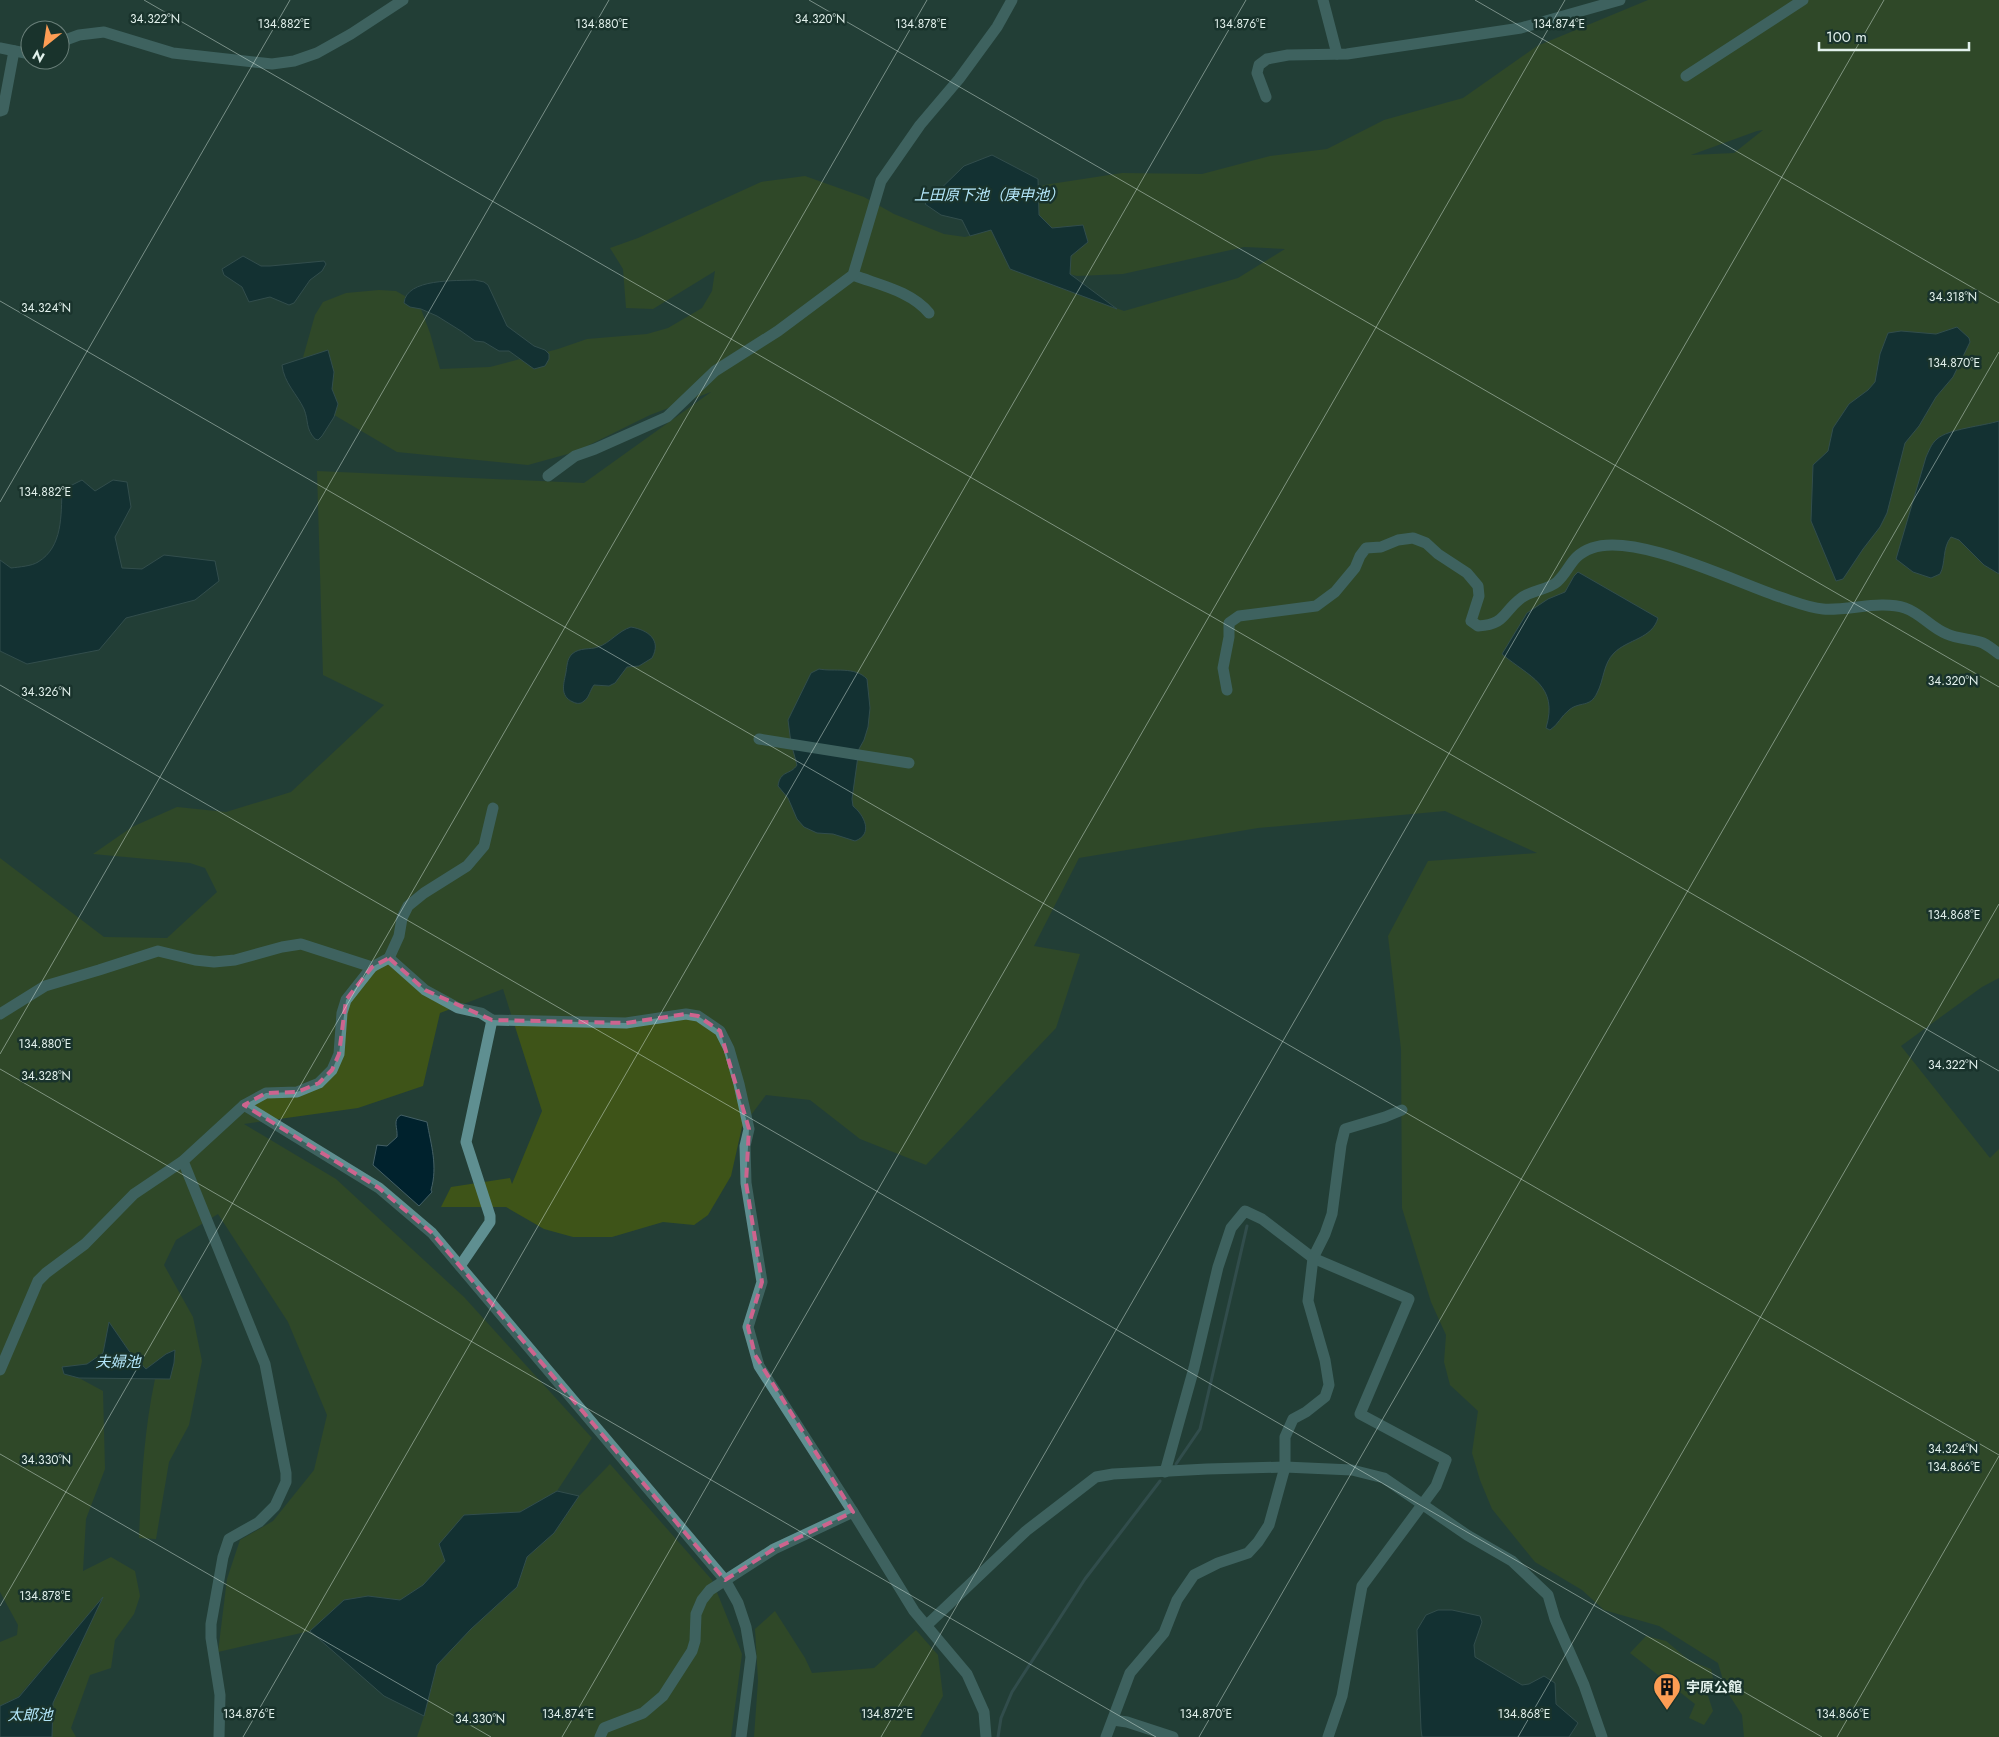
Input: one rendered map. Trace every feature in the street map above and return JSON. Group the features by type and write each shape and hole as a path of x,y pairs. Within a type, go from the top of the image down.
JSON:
{"street":[{"path":"70,38 80,35 104,32 173,54 272,64 294,61 317,54 403,0"},
{"path":"548,476 575,456 667,417 715,371 778,331 853,275 881,181 920,124 959,78 997,27 1012,0"},
{"path":"1324,0 1337,54"},
{"path":"1266,97 1257,73 1259,65 1267,58 1288,55 1337,54 1521,28 1620,0"},
{"path":"1686,76 1803,0"},
{"path":"0,48 20,52"},
{"path":"0,111 3,110 14,51"},
{"path":"853,275 905,294 921,304 929,313"},
{"path":"1227,690 1222,668 1229,637 1229,623 1239,616 1316,606 1335,592 1355,568 1366,548 1381,547 1398,540 1413,538 1426,543 1438,554 1468,573 1478,586 1478,596 1470,621 1478,626 1491,625 1506,614 1520,598 1557,582 1574,558 1592,548 1618,544 1651,550 1702,567 1768,593 1822,609 1865,606 1904,608 1922,617 1948,635 1984,644 1999,654"},
{"path":"759,739 909,763"},
{"path":"0,1370 29,1298 38,1281 46,1273 85,1244 134,1194 183,1161 244,1105 266,1092 298,1092 310,1088 320,1083 332,1070 339,1054 342,1013 346,1000 372,967 388,958 399,936 402,918 408,906 467,866 484,846 493,808"},
{"path":"0,1014 45,986 158,950 195,960 214,962 235,960 282,947 301,944 372,967"},
{"path":"388,958 424,990 458,1008 481,1013 492,1020 626,1023 686,1014 698,1016 720,1031 736,1075 749,1129 745,1146 746,1183 762,1282 748,1327 759,1366 914,1610 967,1674 984,1712 986,1737"},
{"path":"460,1266 490,1222 490,1216 466,1142 492,1020"},
{"path":"244,1105 379,1188 432,1233 725,1580 738,1602 746,1627 751,1657 741,1737"},
{"path":"1106,1737 1130,1673 1164,1633 1177,1600 1194,1575 1218,1563 1248,1553 1270,1525 1285,1467 1284,1438 1293,1419 1306,1412 1325,1396 1329,1385 1326,1360 1308,1300 1313,1258 1326,1234 1332,1214 1341,1145 1346,1129 1402,1110"},
{"path":"183,1161 265,1364 286,1473 286,1482 274,1506 259,1522 230,1540 223,1557 210,1638 220,1695 219,1737"},
{"path":"1165,1472 1194,1368 1218,1267 1231,1228 1245,1211 1262,1219 1313,1258 1409,1299 1360,1414 1446,1460 1436,1486 1362,1586 1342,1696 1328,1737"},
{"path":"927,1625 1026,1531 1096,1476 1207,1469 1285,1467 1352,1470 1384,1478 1467,1535 1512,1560 1548,1595 1555,1619 1584,1685 1602,1737"},
{"path":"600,1737 604,1728 643,1713 663,1696 692,1651 695,1641 696,1614 702,1600 710,1590 774,1549 853,1512"},
{"path":"1113,1720 1127,1722 1173,1737"}],"highlighted area":[{"path":"389,958 425,990 492,1020 626,1023 686,1014 698,1016 720,1031 749,1129 746,1183 762,1282 748,1327 755,1355 853,1512 774,1549 725,1580 432,1233 412,1213 379,1188 244,1105 266,1093 297,1092 319,1083 332,1070 339,1054 346,1000 372,967"}],"green space":[{"path":"1648,0 1999,0 1999,978 1982,987 1901,1046 1990,1158 1999,1149 1999,1737 1744,1737 1742,1715 1726,1690 1718,1663 1659,1626 1604,1610 1582,1590 1535,1562 1492,1509 1480,1480 1472,1453 1478,1411 1450,1385 1444,1362 1446,1335 1431,1302 1402,1208 1401,1049 1388,936 1428,861 1537,853 1445,811 1258,828 1079,858 1034,946 1080,954 1056,1028 926,1165 860,1139 810,1100 766,1095 742,1127 731,1176 708,1215 694,1225 663,1222 612,1237 573,1237 544,1229 506,1207 441,1207 451,1187 510,1178 512,1184 542,1111 503,989 440,1013 423,1086 358,1108 244,1124 336,1179 464,1297 592,1438 557,1491 520,1512 464,1515 446,1560 423,1585 400,1600 368,1596 344,1600 310,1631 218,1652 227,1579 240,1540 273,1521 314,1470 327,1415 288,1322 218,1214 176,1240 164,1265 193,1317 202,1361 189,1425 169,1462 156,1539 139,1538 144,1458 148,1418 155,1379 170,1379 156,1363 146,1369 129,1351 109,1323 103,1353 87,1364 64,1374 79,1378 103,1391 105,1469 86,1519 83,1571 111,1557 135,1571 140,1596 134,1614 115,1640 111,1668 90,1675 71,1728 76,1737 52,1737 53,1703 101,1600 18,1697 0,1706 0,1642 17,1635 18,1625 0,1592 0,858 104,937 167,938 217,892 205,868 190,863 93,854 132,827 177,807 226,812 291,792 384,705 323,675 317,471 584,483 711,392 650,415 575,452 528,465 397,452 324,409 302,361 315,315 323,302 346,293 379,290 396,291 419,304 430,333 440,369 490,367 558,349 587,339 647,334 668,328 702,308 712,291 715,271 653,309 626,308 623,269 610,248 638,238 761,182 805,176 864,197 894,214 944,234 965,237 991,230 1007,204 1044,185 1122,173 1202,174 1270,156 1327,149 1384,120 1463,98 1537,46","holes":["1763,130 1734,153 1691,155 1757,131","1244,247 1285,249 1238,278 1124,311 1008,268 1022,262 1077,276 1123,274"]},
{"path":"610,1464 712,1580 742,1654 731,1737 417,1737 437,1665 471,1629 517,1587 527,1557 554,1533 579,1496"},
{"path":"775,1611 805,1658 812,1673 874,1668 916,1630 938,1655 943,1696 920,1737 754,1737 758,1681 755,1629"},
{"path":"1646,1636 1666,1641 1690,1661 1711,1669 1714,1682 1708,1696 1713,1711 1704,1725 1689,1718 1695,1704 1630,1653"}],"water":[{"name":"上田原下池（庚申池）","path":"992,155 1038,179 1039,215 1052,228 1083,225 1088,242 1071,256 1070,274 1117,309 1010,269 991,230 970,236 962,220 941,215 925,204 964,166"},
{"path":"243,256 261,266 324,261 326,264 322,271 310,280 294,303 289,305 270,297 249,302 242,287 224,275 222,269"},
{"path":"475,280 488,285 507,326 534,346 545,350 549,354 549,359 545,366 534,369 509,351 499,351 484,342 475,341 437,316 421,309 410,307 404,303 407,295 413,289 423,285 434,282"},
{"path":"1957,327 1969,338 1970,342 1953,377 1936,397 1919,426 1905,443 1887,513 1880,527 1843,579 1836,581 1811,521 1813,465 1828,451 1833,428 1849,404 1868,390 1875,382 1880,354 1888,333 1901,331 1936,334"},
{"path":"328,350 334,372 332,389 338,404 334,417 318,440 315,439 308,428 304,409 288,383 282,365"},
{"path":"1999,421 1999,574 1984,565 1959,540 1951,537 1946,546 1940,574 1931,578 1913,572 1896,559 1926,457 1932,445 1937,439 1949,433"},
{"path":"82,480 95,491 113,480 127,482 131,507 115,537 122,568 142,569 164,555 215,561 219,581 195,600 126,618 99,650 27,664 0,651 0,560 11,568 38,562 46,556 52,548 59,530 62,490"},
{"path":"1578,572 1658,618 1655,625 1645,635 1620,648 1610,657 1594,698 1588,703 1573,707 1550,730 1546,728 1549,713 1545,692 1531,676 1502,654 1527,613 1548,599 1565,592"},
{"path":"631,627 648,633 652,637 655,652 652,658 639,666 627,667 615,683 609,686 594,685 586,700 582,703 576,703 569,699 564,693 564,685 569,658 572,654 578,650 595,648 602,645"},
{"path":"819,669 857,672 867,679 870,708 868,727 859,749 852,799 853,806 861,814 866,829 861,838 855,841 833,834 817,833 804,827 797,819 788,798 778,786 781,777 797,765 791,743 788,720 811,673"},
{"path":"401,1115 427,1122 434,1172 432,1192 419,1206 373,1165 377,1145 387,1146 397,1137 396,1122"},
{"name":"夫婦池","path":"109,1322 129,1351 146,1369 166,1354 175,1350 170,1379 79,1378 64,1374 62,1367 87,1364 103,1353"},
{"path":"557,1491 579,1496 554,1533 527,1557 517,1587 471,1629 437,1665 424,1716 384,1696 310,1631 344,1600 368,1596 400,1600 423,1585 445,1561 439,1544 464,1515 520,1512"},
{"name":"太郎池","path":"103,1597 53,1703 52,1737 0,1737 0,1706 19,1697"},
{"path":"1438,1610 1452,1610 1480,1616 1482,1622 1474,1645 1475,1657 1522,1685 1529,1684 1544,1676 1555,1683 1556,1704 1578,1723 1569,1737 1422,1737 1417,1630 1426,1615"}],"waterway":[{"path":"1176,1464 1200,1429 1247,1226"},
{"path":"998,1737 1001,1718 1012,1692 1085,1579 1160,1481"}],"place":[{"name":"宇原公館","path":"1667,1711"}]}
